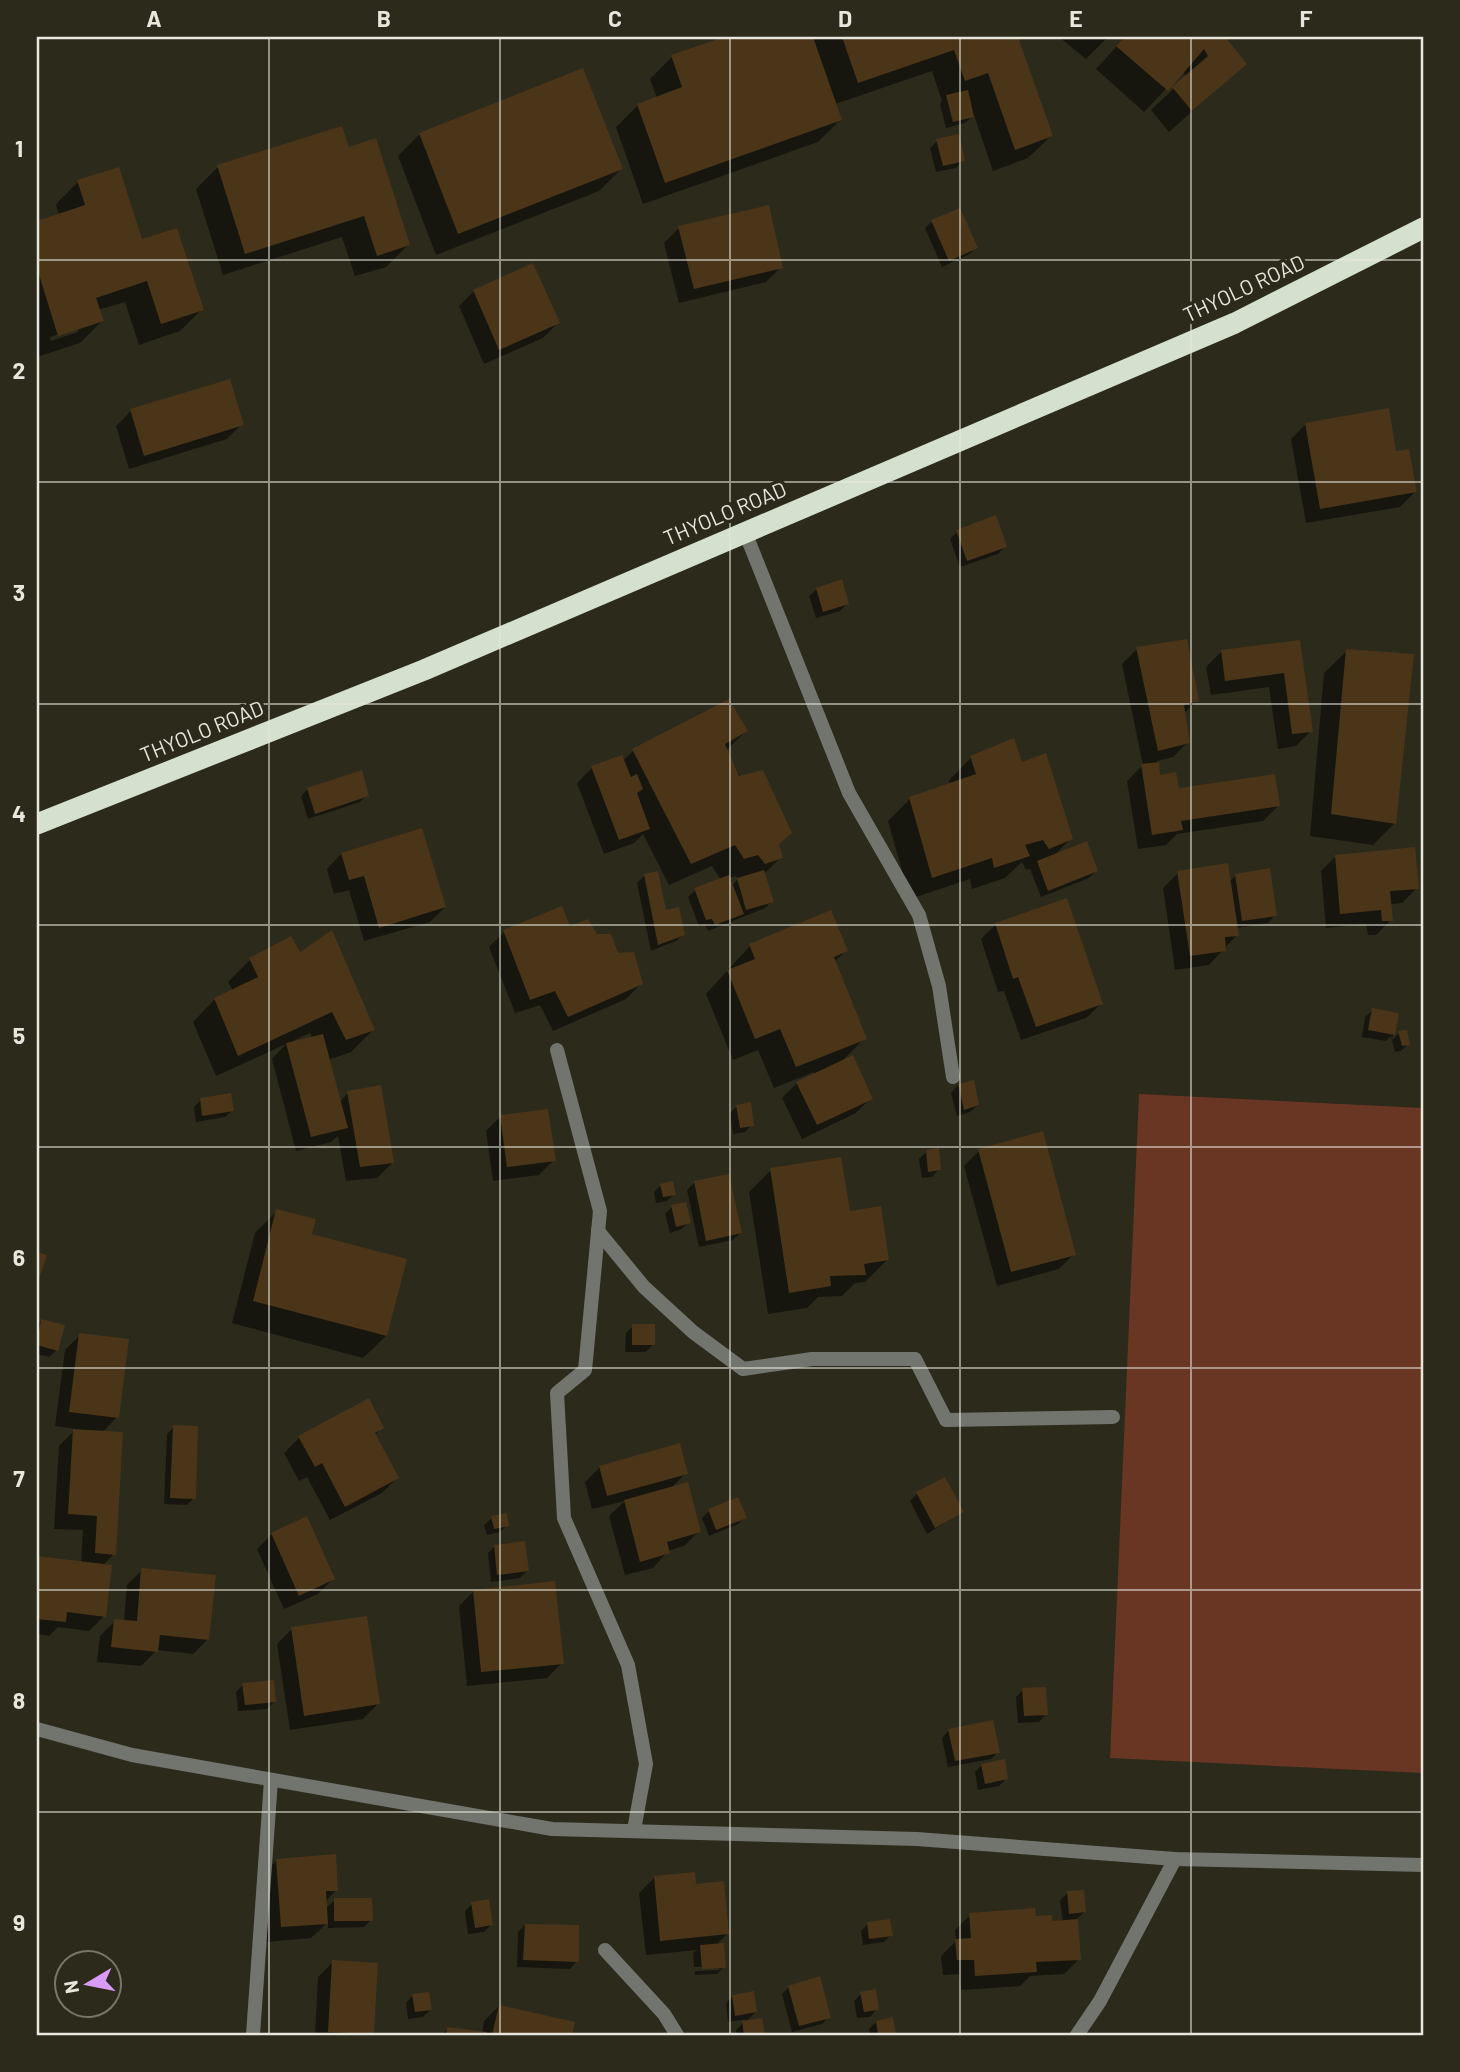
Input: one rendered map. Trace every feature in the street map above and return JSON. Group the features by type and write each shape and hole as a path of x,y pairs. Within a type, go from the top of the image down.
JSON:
{"highway":[{"name":"THYOLO ROAD","path":"37,824 424,670 1236,323 1423,228"}],"street":[{"path":"745,532 849,793 919,915 939,986 953,1077"},
{"path":"557,1050 600,1211 585,1370 557,1393 564,1518 628,1665 646,1764 634,1830"},
{"path":"598,1231 644,1287 694,1332 743,1369 812,1359 915,1359 946,1420 1113,1417"},
{"path":"37,1729 132,1755 552,1829 917,1839 1175,1858 1423,1865"},
{"path":"253,2035 271,1780"},
{"path":"1077,2035 1100,2001 1175,1858"},
{"path":"605,1950 664,2014 677,2035"}],"shaded area":[{"path":"1139,1094 1423,1108 1423,1773 1110,1758"}],"building":[{"path":"724,37 813,37 842,120 665,183 637,104 682,87 671,55"},
{"path":"842,37 1018,37 1053,136 1015,150 988,73 965,81 954,50 858,83"},
{"path":"1125,37 1225,37 1247,64 1192,111 1172,87 1208,56 1204,49 1168,91 1116,46"},
{"path":"583,68 623,169 458,234 419,133"},
{"path":"968,90 974,117 953,122 946,95"},
{"path":"342,126 349,147 376,138 410,245 377,256 364,216 245,254 217,165"},
{"path":"959,134 965,161 943,166 936,139"},
{"path":"119,167 142,239 177,228 204,310 161,324 147,281 96,298 104,321 58,336 37,268 37,221 85,205 77,180"},
{"path":"769,205 783,268 694,289 678,226"},
{"path":"960,208 978,248 949,261 931,220"},
{"path":"533,263 560,323 499,350 473,290"},
{"path":"230,379 244,425 144,456 130,409"},
{"path":"1389,408 1396,451 1409,449 1417,492 1320,509 1305,423"},
{"path":"996,515 1007,547 967,561 956,530"},
{"path":"842,579 849,604 823,612 816,588"},
{"path":"1187,639 1199,701 1184,705 1190,743 1158,751 1136,647"},
{"path":"1300,640 1313,732 1292,734 1284,673 1225,681 1221,650"},
{"path":"1346,649 1414,654 1396,824 1331,814"},
{"path":"729,699 748,731 725,744 739,776 763,770 792,833 779,844 783,858 765,864 758,855 744,859 735,845 691,864 632,749"},
{"path":"1014,738 1022,762 1046,753 1073,839 1049,849 1043,840 1025,845 1030,856 994,868 992,858 932,878 909,797 976,774 970,756"},
{"path":"622,755 631,777 637,774 643,789 637,793 650,829 619,840 591,766"},
{"path":"1159,762 1160,775 1176,772 1179,788 1275,774 1280,806 1181,821 1183,830 1152,835 1141,764"},
{"path":"362,770 369,796 315,814 307,788"},
{"path":"422,828 446,907 379,928 364,876 349,880 341,853"},
{"path":"1087,841 1098,871 1048,891 1037,861"},
{"path":"1415,847 1419,889 1390,891 1393,921 1382,921 1381,910 1340,914 1335,855"},
{"path":"1228,863 1239,936 1225,937 1226,951 1190,956 1177,871"},
{"path":"1270,868 1277,916 1242,921 1235,874"},
{"path":"764,870 774,902 746,910 737,878"},
{"path":"658,871 666,910 679,907 685,935 658,945 644,874"},
{"path":"729,875 744,914 715,925 712,919 706,920 694,888"},
{"path":"1067,898 1103,1004 1036,1027 1018,977 1013,979 995,923"},
{"path":"562,906 570,926 588,919 597,934 611,934 618,953 634,952 643,984 568,1017 555,991 530,1000 503,930"},
{"path":"831,910 848,951 834,957 867,1039 796,1067 780,1029 755,1039 727,970 755,959 749,944"},
{"path":"332,930 375,1030 346,1040 332,1012 238,1056 214,998 258,977 249,958 291,936 300,952"},
{"path":"1372,1008 1399,1013 1395,1035 1368,1030"},
{"path":"1407,1030 1410,1045 1402,1046 1398,1031"},
{"path":"323,1034 348,1128 311,1137 286,1043"},
{"path":"853,1055 873,1099 817,1125 796,1082"},
{"path":"974,1080 979,1105 964,1110 958,1084"},
{"path":"381,1085 394,1163 360,1167 347,1091"},
{"path":"231,1093 234,1111 202,1116 200,1098"},
{"path":"751,1102 754,1126 740,1128 736,1105"},
{"path":"548,1109 556,1161 507,1167 500,1115"},
{"path":"1043,1131 1076,1255 1011,1272 978,1149"},
{"path":"939,1148 941,1170 928,1172 926,1150"},
{"path":"841,1157 850,1211 881,1206 889,1260 864,1264 866,1275 830,1276 831,1286 789,1293 770,1168"},
{"path":"729,1174 742,1233 706,1241 694,1181"},
{"path":"673,1181 676,1195 663,1197 660,1184"},
{"path":"686,1202 691,1223 676,1227 671,1205"},
{"path":"276,1209 316,1219 312,1234 407,1259 387,1336 253,1301"},
{"path":"37,1252 47,1255 37,1285"},
{"path":"41,1319 65,1325 58,1351 37,1345"},
{"path":"632,1324 655,1324 655,1345 632,1345"},
{"path":"79,1333 129,1339 119,1418 69,1412"},
{"path":"369,1398 384,1428 375,1433 399,1478 345,1507 322,1463 315,1467 298,1436"},
{"path":"173,1425 198,1426 196,1499 170,1498"},
{"path":"73,1429 123,1432 116,1555 95,1553 97,1516 68,1514"},
{"path":"680,1443 688,1474 607,1496 599,1466"},
{"path":"945,1477 964,1512 935,1528 916,1492"},
{"path":"688,1482 701,1532 667,1542 670,1553 640,1562 624,1500"},
{"path":"738,1497 747,1518 716,1530 708,1509"},
{"path":"507,1513 509,1526 494,1529 491,1516"},
{"path":"307,1516 335,1579 299,1596 271,1533"},
{"path":"525,1541 529,1571 497,1575 494,1545"},
{"path":"37,1556 112,1565 106,1617 67,1612 66,1622 37,1619"},
{"path":"141,1568 216,1575 209,1640 160,1635 158,1652 111,1647 114,1619 137,1621"},
{"path":"555,1581 564,1664 481,1672 473,1590"},
{"path":"367,1616 380,1704 304,1716 291,1627"},
{"path":"274,1680 276,1702 245,1705 242,1683"},
{"path":"1046,1687 1048,1715 1024,1716 1022,1688"},
{"path":"993,1720 1000,1753 955,1761 948,1729"},
{"path":"1005,1759 1008,1779 985,1784 981,1764"},
{"path":"336,1854 338,1891 326,1891 328,1924 281,1927 276,1859"},
{"path":"695,1872 696,1884 724,1881 729,1934 660,1941 654,1876"},
{"path":"1084,1890 1086,1912 1069,1914 1067,1891"},
{"path":"334,1898 372,1898 373,1921 334,1921"},
{"path":"489,1899 493,1925 475,1928 471,1902"},
{"path":"1035,1908 1036,1916 1052,1915 1052,1921 1078,1919 1081,1960 1036,1962 1037,1972 975,1976 974,1960 957,1960 955,1939 971,1938 969,1913"},
{"path":"890,1919 893,1936 869,1939 867,1922"},
{"path":"525,1924 579,1925 579,1962 523,1960"},
{"path":"724,1943 726,1968 702,1969 700,1945"},
{"path":"332,1960 378,1963 374,2034 328,2032"},
{"path":"820,1976 831,2018 799,2026 788,1986"},
{"path":"876,1989 879,2010 864,2012 860,1992"},
{"path":"754,1991 757,2012 735,2016 732,1995"},
{"path":"429,1992 432,2010 415,2012 412,1994"},
{"path":"499,2005 575,2022 572,2035 492,2035"},
{"path":"893,2017 896,2035 878,2035 876,2021"},
{"path":"762,2018 765,2035 744,2035 742,2021"},
{"path":"447,2027 487,2032 486,2035 446,2035"}]}
